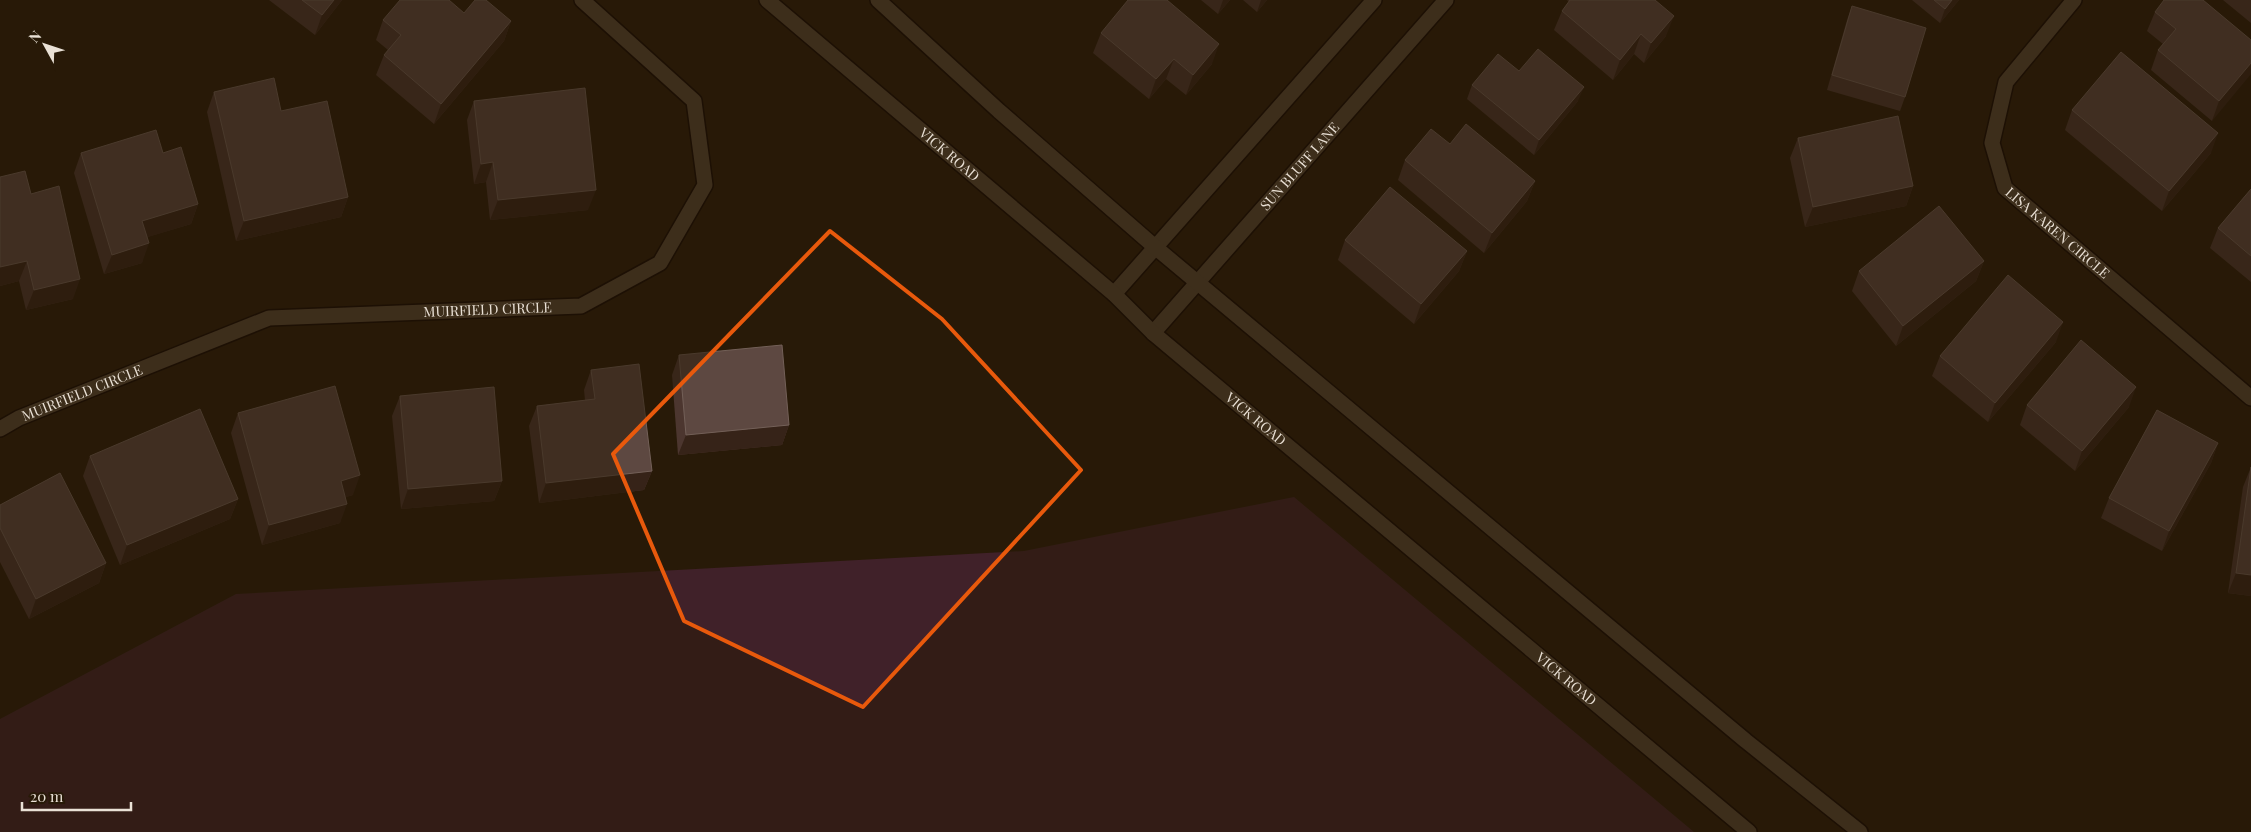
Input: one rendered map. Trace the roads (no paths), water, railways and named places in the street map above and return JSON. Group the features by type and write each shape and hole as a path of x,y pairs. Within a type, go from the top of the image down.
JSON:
{"street":[{"name":"MUIRFIELD CIRCLE","path":"0,429 19,418 269,318 582,306 660,263 706,185 694,101 582,0"},
{"name":"VICK ROAD","path":"767,0 1114,294 1153,332 1749,832"},
{"path":"878,0 999,111 1155,247 1746,741 1860,832"},
{"path":"1114,294 1374,0"},
{"name":"SUN BLUFF LANE","path":"1153,332 1446,0"},
{"name":"LISA KAREN CIRCLE","path":"2074,0 2006,82 1992,142 2005,188 2251,398"}]}
